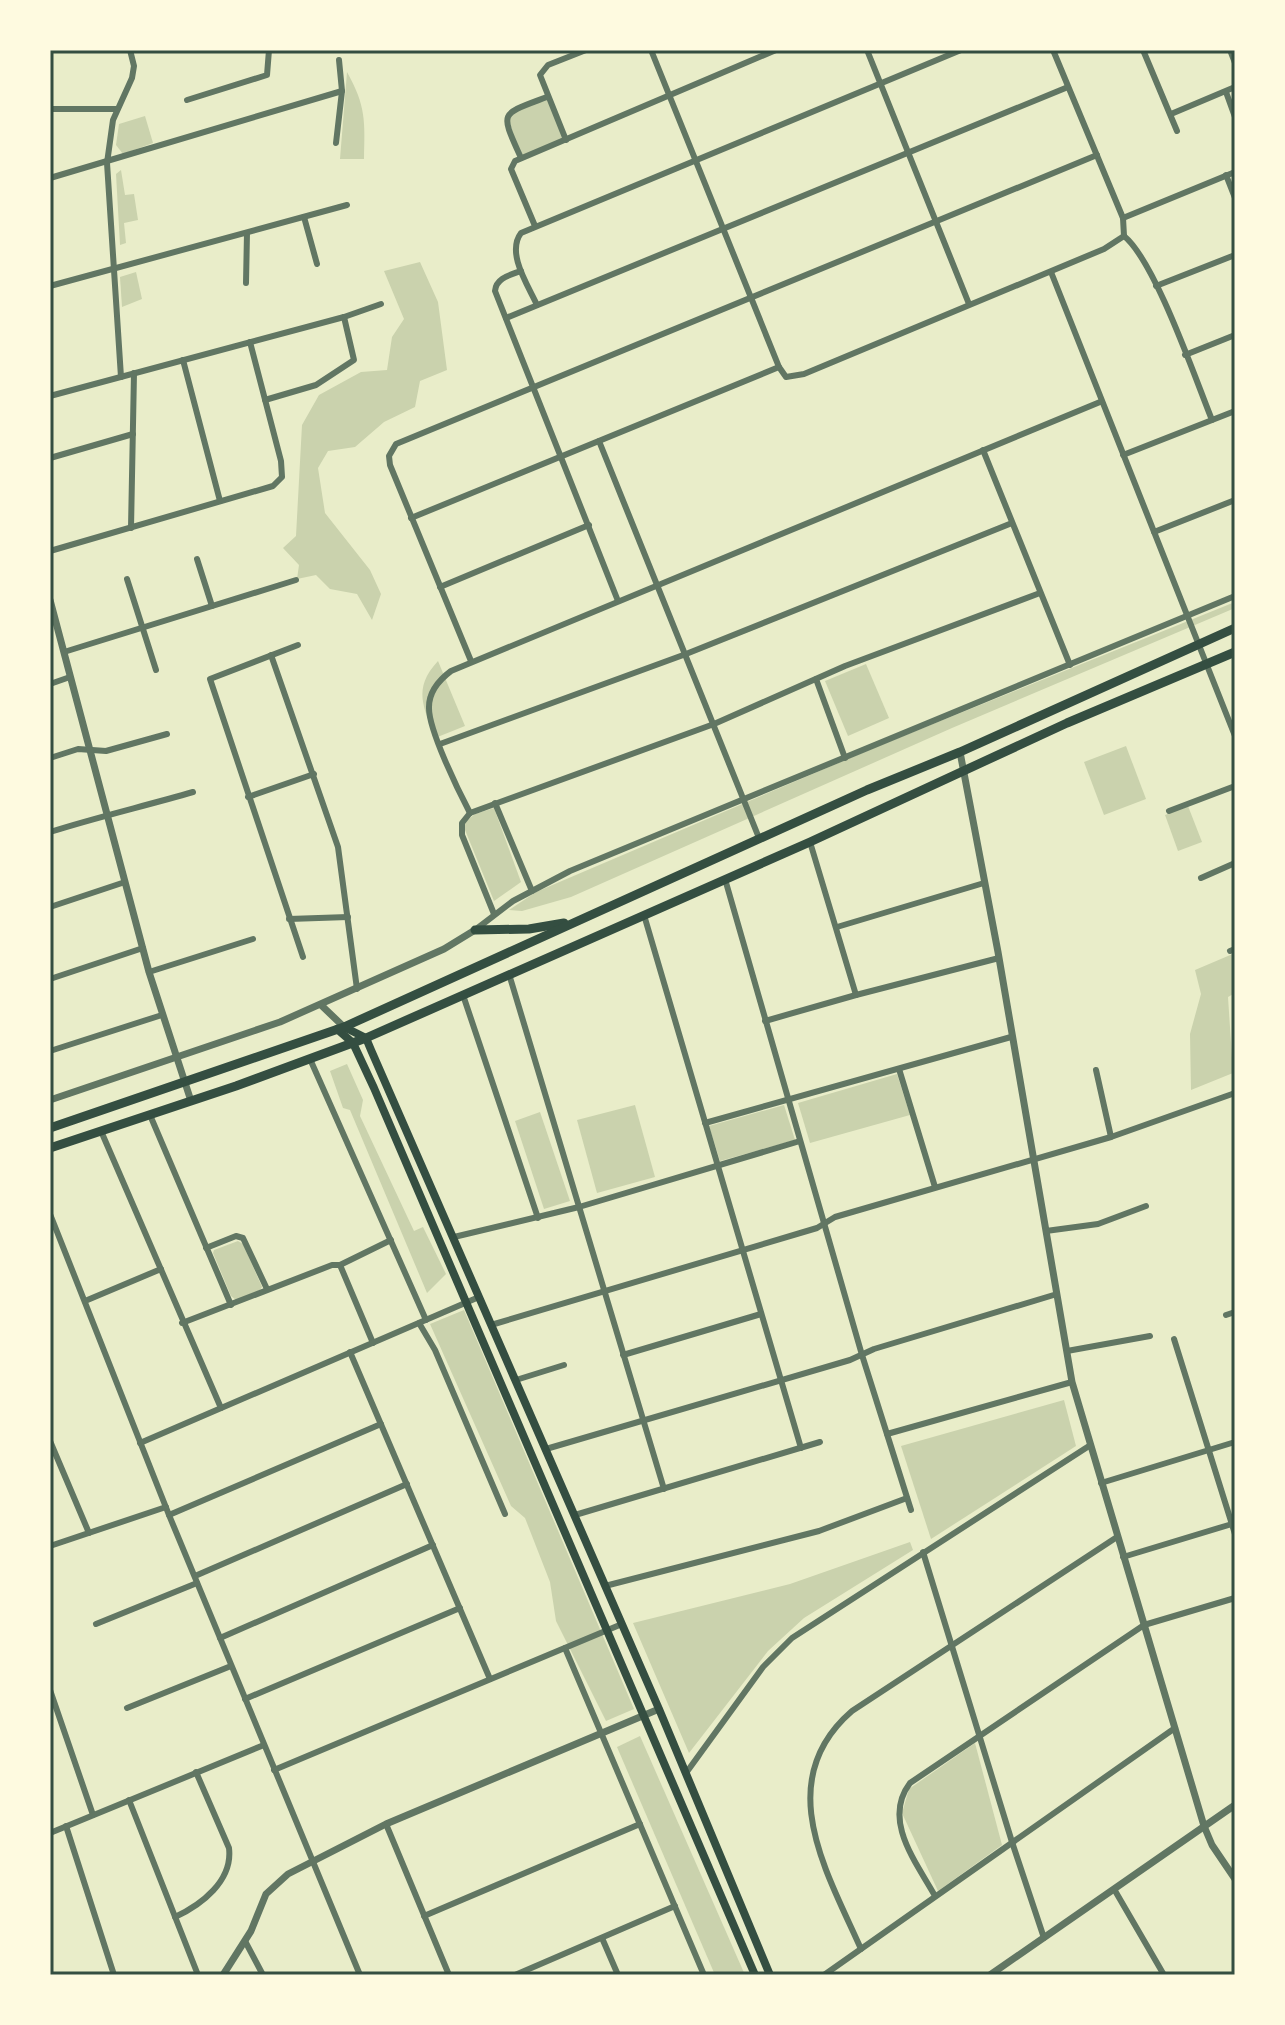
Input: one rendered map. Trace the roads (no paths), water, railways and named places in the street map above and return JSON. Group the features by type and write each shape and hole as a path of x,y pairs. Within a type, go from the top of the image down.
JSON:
{"main road":[{"path":"50,1128 341,1028 759,838 960,752 1235,628"},
{"path":"50,1148 366,1038 1235,652"},
{"path":"475,930 529,929 579,921"},
{"path":"341,1028 366,1038 659,1709 770,1975"},
{"path":"341,1028 353,1043 467,1302 755,1975"}],"street":[{"path":"121,377 107,163 110,131 132,78 134,66 130,50"},
{"path":"187,100 267,75 269,50"},
{"path":"566,140 540,79 541,71 548,65 586,50"},
{"path":"651,50 750,297 786,377 804,374 1051,272 1104,249 1124,236"},
{"path":"535,226 511,169 521,158 776,50"},
{"path":"867,50 969,304"},
{"path":"537,305 515,251 521,233 961,50"},
{"path":"1053,50 1123,218 1124,236 1134,245 1156,286 1212,420"},
{"path":"1143,50 1177,131"},
{"path":"1230,50 1235,63"},
{"path":"336,143 342,91 339,60"},
{"path":"506,318 1068,87"},
{"path":"1171,114 1235,87"},
{"path":"50,178 342,91"},
{"path":"1226,92 1235,117"},
{"path":"521,158 506,123 507,114 547,97"},
{"path":"50,109 117,109"},
{"path":"471,661 390,465 391,451 403,440 1097,155"},
{"path":"1123,218 1235,172"},
{"path":"1226,175 1235,198"},
{"path":"50,286 347,205"},
{"path":"304,217 317,264"},
{"path":"246,283 247,233"},
{"path":"1156,286 1235,255"},
{"path":"521,271 501,279 495,291 618,601"},
{"path":"1051,272 1100,402 1188,614 1204,665 1235,736"},
{"path":"50,396 344,317 381,304"},
{"path":"265,400 316,385 354,360 344,317"},
{"path":"1185,355 1235,335"},
{"path":"50,551 273,486 282,477 250,342"},
{"path":"183,360 220,501"},
{"path":"411,518 779,367"},
{"path":"131,528 134,373"},
{"path":"470,813 429,717 431,695 445,676 471,661 1100,402"},
{"path":"1123,455 1235,411"},
{"path":"50,458 133,434"},
{"path":"599,441 759,838"},
{"path":"983,450 1070,665"},
{"path":"1154,532 1235,500"},
{"path":"440,744 686,654 1012,523"},
{"path":"440,587 589,525"},
{"path":"197,559 212,606"},
{"path":"127,579 156,670"},
{"path":"64,652 296,580"},
{"path":"494,914 462,835 462,823 470,813 714,724 816,679 1040,593"},
{"path":"50,1100 253,1033 321,1005 444,949 494,914 570,871 1235,596"},
{"path":"51,606 149,972 191,1101"},
{"path":"298,645 210,679 303,957"},
{"path":"271,655 338,847 357,989"},
{"path":"50,684 70,677"},
{"path":"816,679 845,758"},
{"path":"1226,715 1235,711"},
{"path":"50,758 78,749 106,751 167,734"},
{"path":"960,752 1072,1382 1204,1826 1212,1845 1235,1879"},
{"path":"248,797 314,774"},
{"path":"1169,811 1235,786"},
{"path":"50,832 193,792"},
{"path":"495,803 532,891"},
{"path":"810,842 856,995"},
{"path":"1201,878 1235,863"},
{"path":"725,879 862,1355 911,1510"},
{"path":"50,907 125,882"},
{"path":"837,927 984,883"},
{"path":"644,915 801,1448"},
{"path":"289,919 348,917"},
{"path":"149,972 253,939"},
{"path":"50,979 143,948"},
{"path":"765,1021 999,958"},
{"path":"509,974 664,1489"},
{"path":"463,995 538,1218"},
{"path":"321,1005 341,1028"},
{"path":"50,1051 162,1015"},
{"path":"705,1123 1011,1037"},
{"path":"310,1059 391,1240 505,1514"},
{"path":"899,1069 935,1187"},
{"path":"1096,1070 1111,1137"},
{"path":"491,1325 742,1251 825,1224 835,1217 1111,1137 1235,1093"},
{"path":"150,1115 231,1305"},
{"path":"101,1131 221,1408"},
{"path":"454,1237 579,1207 800,1141"},
{"path":"1046,1231 1098,1224 1146,1206"},
{"path":"50,1214 169,1515 360,1975"},
{"path":"206,1248 236,1236 243,1238 267,1289"},
{"path":"182,1323 332,1265 340,1265 391,1240"},
{"path":"340,1265 373,1343"},
{"path":"85,1301 161,1269"},
{"path":"546,1449 1057,1294"},
{"path":"140,1443 479,1297"},
{"path":"1226,1315 1235,1312"},
{"path":"623,1355 761,1314"},
{"path":"1067,1351 1150,1336"},
{"path":"1174,1339 1235,1534"},
{"path":"350,1352 490,1679"},
{"path":"516,1380 564,1365"},
{"path":"887,1434 1072,1382"},
{"path":"169,1515 381,1424"},
{"path":"50,1441 89,1533"},
{"path":"575,1515 820,1442"},
{"path":"1101,1483 1235,1442"},
{"path":"686,1773 755,1677 780,1649 806,1628 1089,1446"},
{"path":"96,1624 407,1484"},
{"path":"605,1586 819,1531 907,1498"},
{"path":"50,1546 166,1507"},
{"path":"1123,1557 1232,1524"},
{"path":"861,1949 812,1828 810,1794 820,1753 836,1727 852,1711 1117,1537"},
{"path":"220,1638 433,1545"},
{"path":"923,1552 1044,1938"},
{"path":"935,1896 909,1851 898,1821 902,1795 910,1783 1144,1625 1235,1598"},
{"path":"245,1699 460,1608"},
{"path":"274,1770 622,1624"},
{"path":"565,1648 704,1975"},
{"path":"127,1708 231,1666"},
{"path":"50,1690 93,1815"},
{"path":"223,1975 245,1941 269,1890 288,1874 386,1824 659,1709"},
{"path":"824,1975 1175,1728"},
{"path":"50,1833 264,1745"},
{"path":"175,1917 207,1899 228,1865 230,1854 196,1772"},
{"path":"129,1800 198,1975"},
{"path":"990,1975 1235,1805"},
{"path":"386,1824 449,1975"},
{"path":"424,1916 640,1824"},
{"path":"66,1826 114,1975"},
{"path":"1114,1889 1164,1975"},
{"path":"515,1975 533,1972 675,1906"},
{"path":"602,1938 618,1975"},
{"path":"245,1941 263,1975"}]}
